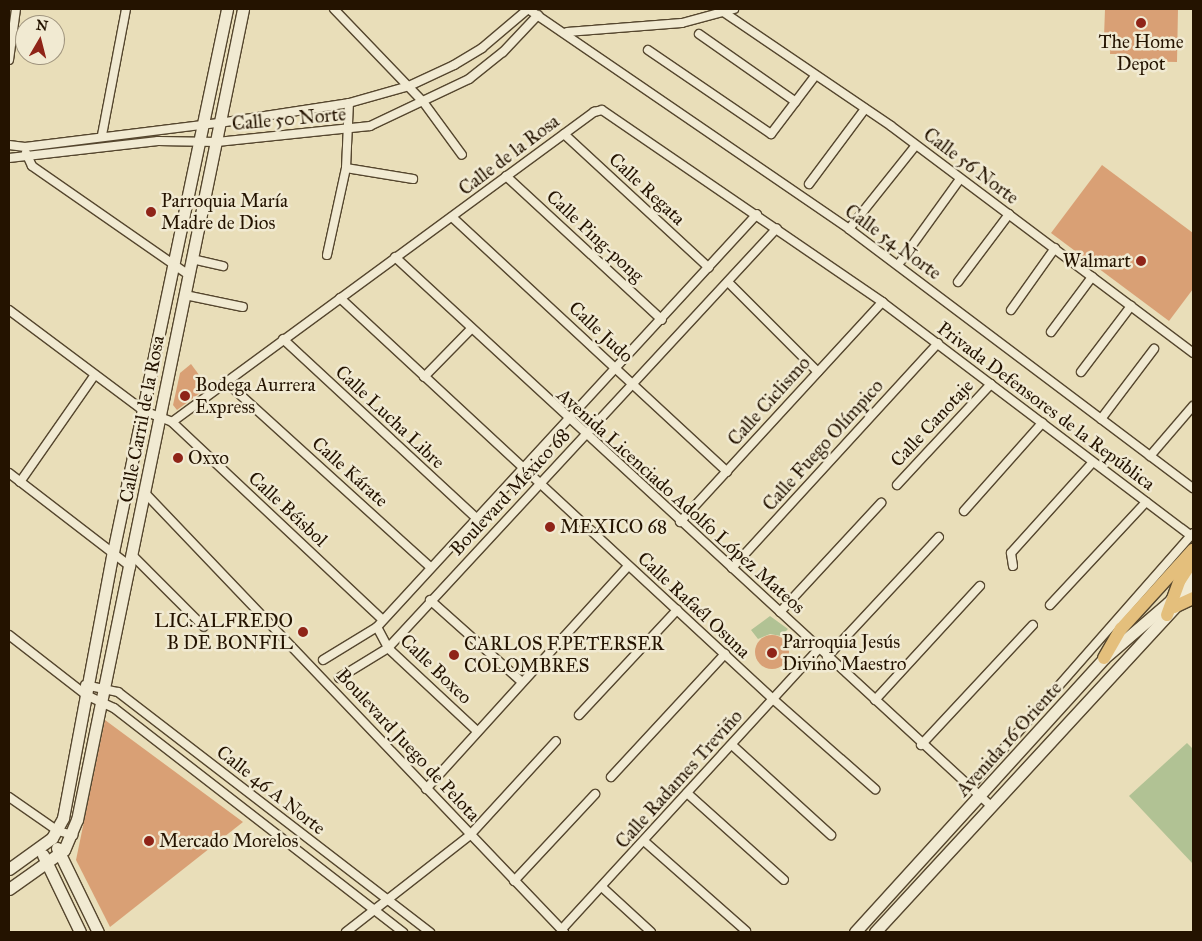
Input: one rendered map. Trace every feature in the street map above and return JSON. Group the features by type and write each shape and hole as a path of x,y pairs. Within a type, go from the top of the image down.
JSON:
{"main road":[{"name":"Calle Carril de la Rosa","path":"55,835 87,690 113,552 227,9"},
{"name":"Calle Carril de la Rosa","path":"73,835 102,687 132,562 145,493 166,421 185,295 242,9"},
{"path":"1104,658 1121,629 1193,550"},
{"path":"1172,606 1182,574 1193,561"},
{"name":"Avenida 16 Oriente","path":"875,932 992,806 1172,606 1193,574"},
{"name":"Avenida 16 Oriente","path":"855,932 980,797 1104,658 1172,606 1193,587"},
{"path":"1172,606 1193,598"},
{"path":"9,869 55,835 60,853 98,932"},
{"path":"9,889 60,853 73,835"},
{"path":"39,847 80,932"}],"street":[{"path":"9,60 16,9"},
{"path":"102,135 126,9"},
{"path":"334,9 424,102 462,155"},
{"name":"Calle 50 Norte","path":"9,145 26,147 102,135 204,123 219,123 349,103 409,86 482,48 528,9"},
{"name":"Calle 54 Norte","path":"528,9 567,32 849,229 1193,488"},
{"path":"567,32 666,25 734,9"},
{"name":"Calle 56 Norte","path":"721,12 916,145 1193,353"},
{"name":"Calle 50 Norte","path":"9,158 26,158 201,139 217,142 350,130 424,102 486,67 538,16"},
{"path":"699,34 796,102"},
{"path":"648,50 772,134 815,76"},
{"path":"327,255 346,168 350,130 349,103"},
{"path":"809,184 865,109"},
{"name":"Calle de la Rosa","path":"166,421 340,298 594,112 602,110 777,228 882,302"},
{"name":"Calle Regata","path":"564,134 709,268"},
{"path":"849,229 916,145"},
{"path":"26,147 26,158 32,166 172,266 189,275"},
{"path":"346,168 414,179"},
{"name":"Calle Ping-pong","path":"506,176 662,320"},
{"path":"898,265 960,179"},
{"name":"Boulevard México 68","path":"323,660 377,627 382,619 430,567 662,320 756,214"},
{"path":"958,282 1009,214"},
{"name":"Calle Judo","path":"452,217 727,472"},
{"name":"Boulevard México 68","path":"338,678 388,648 430,600 540,486 777,228"},
{"path":"1011,310 1055,248"},
{"name":"Avenida Licenciado Adolfo López Mateos","path":"395,257 586,436 875,700 921,745 992,806"},
{"path":"192,259 223,266"},
{"path":"1051,332 1092,277"},
{"path":"728,282 818,372"},
{"path":"185,295 243,307"},
{"name":"Calle Rafaél Osuna","path":"340,298 540,486 774,700 875,789"},
{"name":"Privada Defensores de la República","path":"882,302 1092,462 1192,534 969,788"},
{"name":"Calle Ciclismo","path":"680,522 882,302"},
{"path":"1081,372 1131,306"},
{"name":"Calle Béisbol","path":"9,310 94,376 144,411 166,421 382,619"},
{"path":"424,377 471,329"},
{"name":"Calle Lucha Libre","path":"282,339 476,518"},
{"name":"Calle Fuego Olímpico","path":"732,568 938,343"},
{"path":"1101,419 1154,350"},
{"path":"20,482 94,376"},
{"name":"Calle Kárate","path":"225,381 430,567"},
{"name":"Calle Canotaje","path":"897,485 991,384"},
{"path":"1150,456 1193,406"},
{"path":"964,512 1042,423"},
{"path":"1013,566 1011,554 1092,462"},
{"path":"9,473 113,552 132,562 204,626"},
{"name":"Boulevard Juego de Pelota","path":"145,493 563,931"},
{"path":"1050,605 1146,502"},
{"path":"780,612 881,503"},
{"path":"827,656 939,537"},
{"path":"426,789 521,681 628,566"},
{"path":"875,700 980,586"},
{"path":"430,600 521,681"},
{"path":"579,715 677,610"},
{"path":"921,745 1033,625"},
{"name":"Calle Boxeo","path":"377,627 388,648 477,731"},
{"path":"9,635 74,685 87,690"},
{"name":"Calle Radames Treviño","path":"563,931 774,700 818,649"},
{"path":"611,777 725,654"},
{"name":"Calle 46 A Norte","path":"87,690 102,687 118,692 430,932"},
{"name":"Calle 46 A Norte","path":"87,690 193,769 403,932"},
{"path":"346,932 470,835 556,741"},
{"path":"732,745 831,835"},
{"path":"193,769 203,757"},
{"path":"688,793 784,880"},
{"path":"514,881 595,794"},
{"path":"9,797 55,835 73,835"},
{"path":"295,848 305,837"},
{"path":"644,841 746,931"},
{"path":"603,888 651,932"}],"green space":[{"path":"770,616 788,629 781,636 770,634 758,639 751,630"},
{"path":"1187,743 1193,749 1193,864 1129,796"}],"building":[{"name":"The Home Depot","path":"1105,9 1178,9 1177,62 1127,61 1128,54 1110,54 1111,37 1104,37"},
{"name":"Walmart","path":"1102,165 1193,233 1193,289 1169,321 1051,233"},
{"name":"Bodega Aurrera Express","path":"191,364 208,387 177,410 173,405 180,373"},
{"name":"Parroquia Jesús Divino Maestro","path":"772,635 779,636 784,640 788,645 788,659 784,664 779,668 772,669 765,668 760,664 756,659 755,652 756,645 760,640 765,636"},
{"name":"Mercado Morelos","path":"105,720 243,822 110,927 76,860"}],"place":[{"name":"The Home Depot","path":"1141,23"},
{"name":"Parroquia María Madre de Dios","path":"151,212"},
{"name":"Walmart","path":"1141,261"},
{"name":"Bodega Aurrera Express","path":"185,396"},
{"name":"Oxxo","path":"178,458"},
{"name":"MEXICO 68","path":"550,527"},
{"name":"LIC. ALFREDO B DE BONFIL","path":"303,632"},
{"name":"Parroquia Jesús Divino Maestro","path":"772,653"},
{"name":"CARLOS F.PETERSER COLOMBRES","path":"454,655"},
{"name":"Mercado Morelos","path":"149,841"}]}
